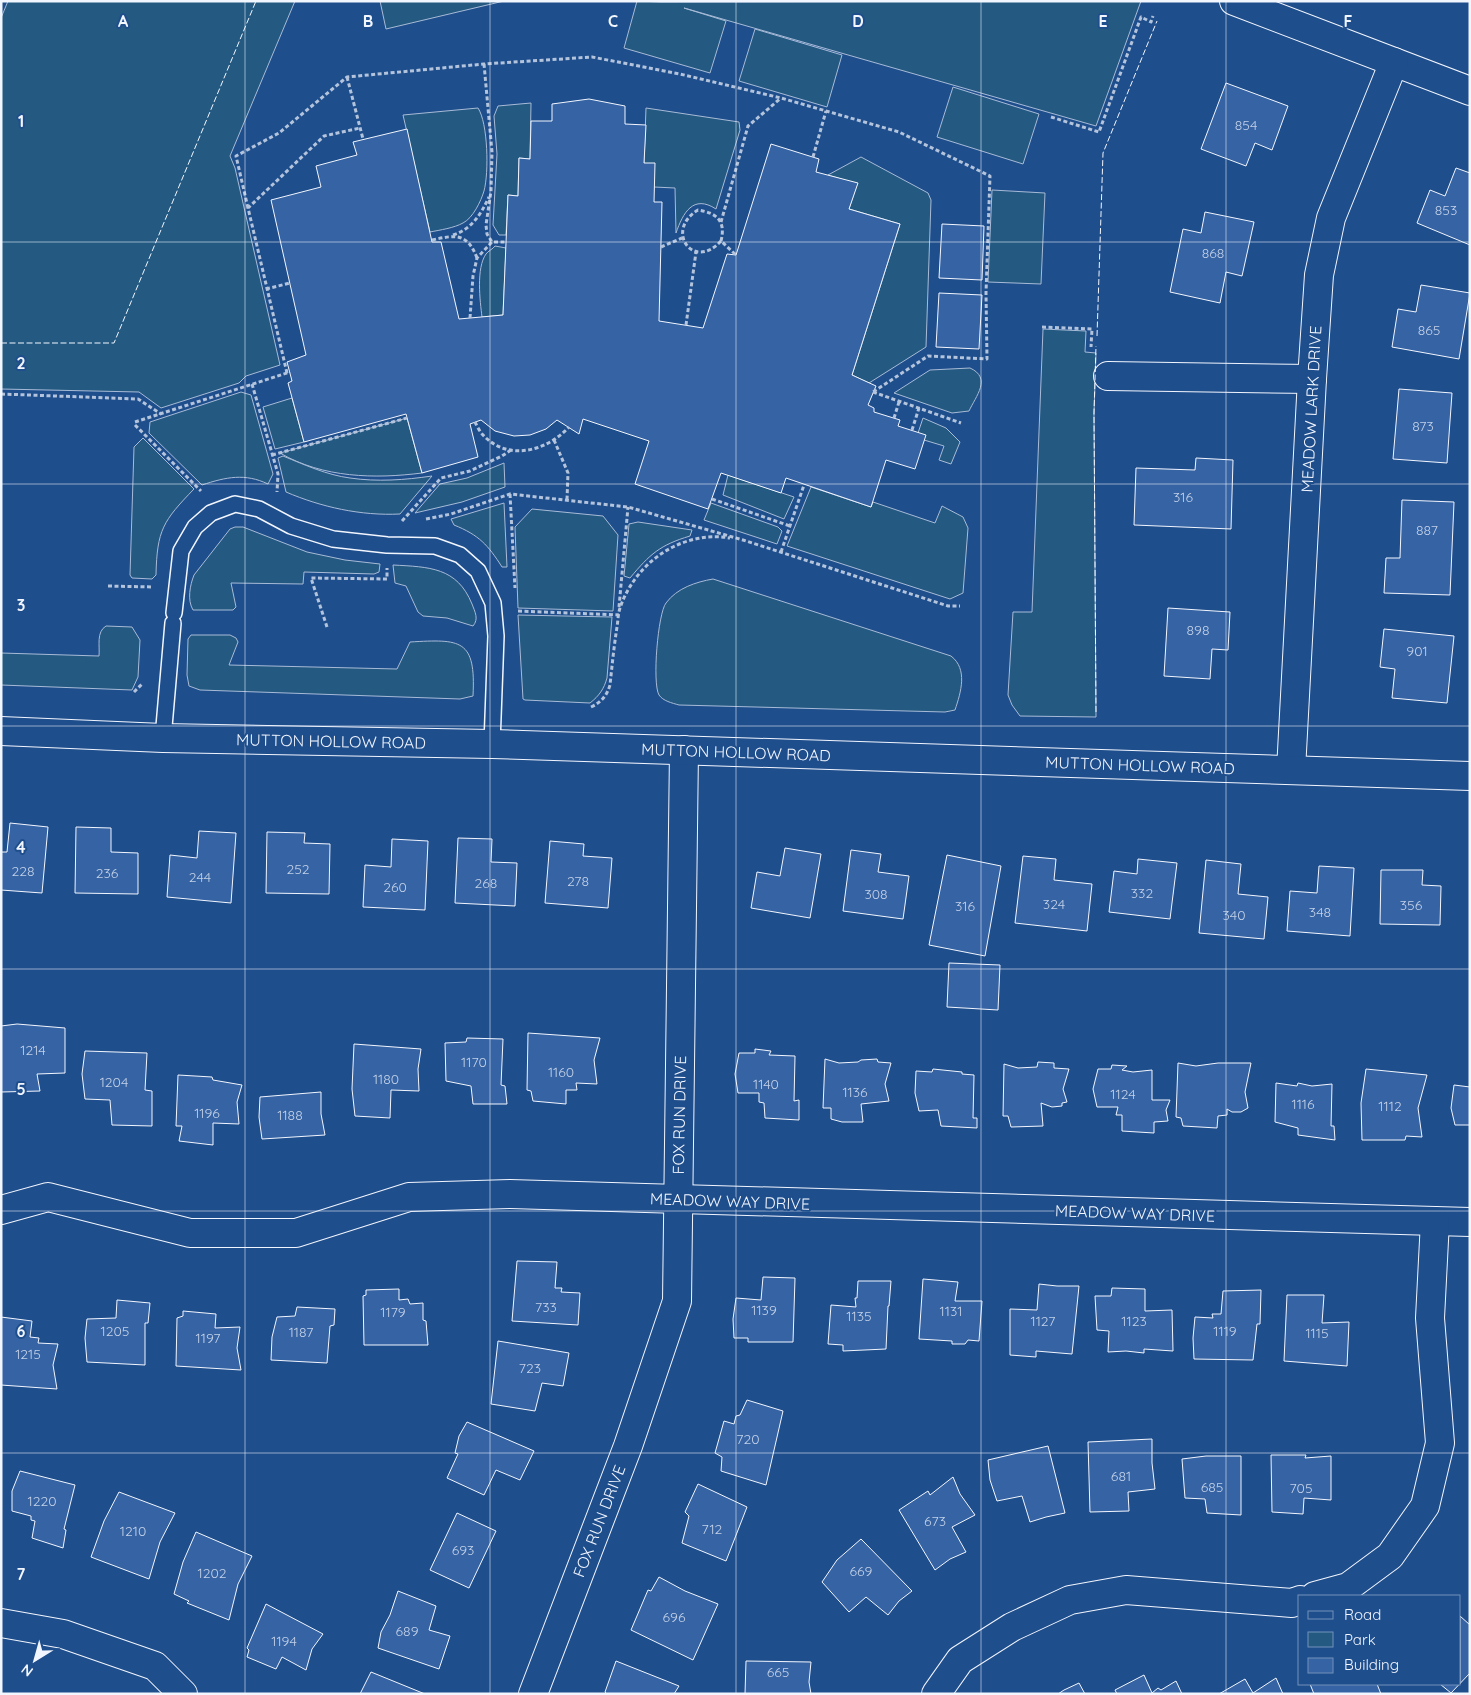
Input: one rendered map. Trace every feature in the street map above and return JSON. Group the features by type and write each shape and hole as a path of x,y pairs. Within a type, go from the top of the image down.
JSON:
{"street":[{"path":"1234,1 1470,91"},
{"name":"MEADOW LARK DRIVE","path":"1291,770 1319,275 1332,218 1394,62"},
{"path":"1108,376 1312,379"},
{"name":"MUTTON HOLLOW ROAD","path":"1,731 163,738 492,744 1470,776"},
{"name":"FOX RUN DRIVE","path":"532,1694 628,1446 677,1301 684,750"},
{"name":"MEADOW WAY DRIVE","path":"1,1210 48,1198 190,1233 296,1233 409,1197 510,1194 1470,1222"},
{"path":"1319,1595 1348,1587 1390,1556 1425,1506 1440,1443 1430,1318 1435,1221"},
{"path":"936,1694 960,1660 1012,1627 1070,1600 1126,1590 1292,1603 1298,1601"},
{"path":"1,1623 63,1634 155,1666 183,1694"}],"lane":[{"path":"163,738 173,618 181,552 195,527 212,513 235,504 259,509 291,526 333,539 387,545 434,546 460,555 478,572 494,603 496,636 492,744"}],"path":[{"path":"1051,117 1099,132 1141,18 1152,22 1153,16"},
{"path":"199,497 206,492 135,424 288,373 266,289 236,156 279,133 347,77 484,64 592,57 680,74 826,110 899,132 990,176 986,292 987,359 928,356 873,392 961,423"},
{"path":"484,64 492,152 491,191 486,225 487,234 492,242"},
{"path":"347,77 363,139"},
{"path":"721,222 748,126 781,98"},
{"path":"813,157 826,110"},
{"path":"248,208 324,136 360,128"},
{"path":"432,240 463,232 478,217 491,191"},
{"path":"698,210 709,211 721,222 724,232 721,241 706,252 696,252 687,247 682,238 682,227 688,215 698,210"},
{"path":"454,235 462,237 470,243 477,258"},
{"path":"661,247 682,238"},
{"path":"721,241 736,255"},
{"path":"470,318 477,258 492,242 506,242"},
{"path":"686,325 696,252"},
{"path":"266,289 290,283"},
{"path":"1042,327 1092,329 1091,347"},
{"path":"252,384 278,474 277,493 271,491"},
{"path":"1,394 138,399 161,414"},
{"path":"894,418 899,402"},
{"path":"912,430 919,408"},
{"path":"272,455 407,418"},
{"path":"475,422 483,435 493,444 511,450 537,449 554,440 569,427"},
{"path":"554,440 568,473 567,500"},
{"path":"408,521 399,522 441,478 470,471 511,450"},
{"path":"781,552 804,484"},
{"path":"510,494 515,592"},
{"path":"422,520 451,514 510,494 628,507 743,540 948,606 960,606"},
{"path":"712,498 790,526"},
{"path":"591,707 603,699 610,685 619,613 628,507"},
{"path":"619,613 628,588 645,568 662,553 682,543 702,538 722,537 743,540"},
{"path":"327,628 310,578 387,579 387,565"},
{"path":"108,586 151,588 158,586"},
{"path":"516,611 619,613"}],"green space":[{"path":"8,1 295,1 230,156 235,168 280,365 246,376 239,383 161,408 139,392 1,389 1,18"},
{"path":"380,1 504,1 386,29"},
{"path":"637,1 1141,1 1096,126 684,8 726,21 710,73 624,48"},
{"path":"755,29 842,55 827,107 739,81"},
{"path":"953,87 1039,114 1023,164 937,137"},
{"path":"531,103 530,159 519,158 518,196 508,195 506,235 499,235 493,225 497,154 494,116 498,106"},
{"path":"478,108 484,125 487,148 487,173 483,195 467,221 447,229 430,232 403,115"},
{"path":"646,108 739,122 740,130 716,209 701,204 690,208 682,219 676,233 675,188 654,187 644,163"},
{"path":"861,157 928,193 931,200 926,347 869,383 852,375 900,224 849,209 857,184 828,175"},
{"path":"992,190 1045,193 1041,284 988,282"},
{"path":"495,246 506,248 503,315 482,317 480,302 481,268 486,254"},
{"path":"1043,329 1086,331 1085,352 1096,353 1094,413 1096,717 1020,716 1008,695 1013,612 1032,612"},
{"path":"970,368 977,372 981,382 969,411 952,413 894,393 930,370"},
{"path":"241,392 251,395 273,474 268,484 251,478 235,477 202,485 149,433 150,422"},
{"path":"292,398 304,442 275,449 263,407"},
{"path":"407,418 422,473 386,476 349,475 314,468 280,453"},
{"path":"923,418 946,428 960,442 951,464 939,460 944,446 924,440 918,433"},
{"path":"143,438 194,489 175,510 164,527 158,547 156,575 152,579 132,578 130,575 134,447"},
{"path":"283,456 341,477 391,480 432,476 400,514 356,512 313,502 286,492 278,458"},
{"path":"504,463 505,487 462,502 415,513 440,484 467,478"},
{"path":"728,475 794,497 784,519 723,495"},
{"path":"811,487 871,507 873,502 935,523 942,506 963,517 968,528 963,593 950,599 787,546"},
{"path":"504,503 507,567 502,567 482,542 454,525 451,519"},
{"path":"711,503 778,527 782,531 777,544 704,520"},
{"path":"532,509 603,516 618,535 613,611 518,608 515,527"},
{"path":"638,522 692,530 690,536 656,551 630,578 624,576 629,524"},
{"path":"243,527 307,552 345,560 380,564 379,572 374,574 304,572 303,584 231,583 236,607 233,610 193,610 190,602 190,592 194,575 230,529"},
{"path":"393,565 430,568 450,576 466,592 472,604 476,618 473,626 447,618 423,616 418,612 406,586 395,583"},
{"path":"713,579 951,656 960,667 962,681 955,710 945,712 679,705 665,700 659,695 656,677 658,633 663,609 670,598 681,590"},
{"path":"518,615 612,617 607,678 599,695 590,703 523,699"},
{"path":"106,626 132,627 140,640 138,677 132,690 1,685 1,653 99,656 100,635"},
{"path":"191,635 230,635 236,638 238,642 229,665 397,669 410,642 442,641 453,643 462,646 468,653 472,663 473,696 460,699 200,690 189,686 187,675 188,639"}],"building":[{"path":"1226,83 1288,106 1272,150 1255,143 1246,166 1201,149"},
{"path":"589,99 625,106 625,124 646,125 644,163 655,163 654,202 662,202 659,321 703,328 727,254 736,255 771,144 819,159 816,172 858,183 849,209 900,224 852,375 876,386 868,405 874,408 874,412 900,420 898,426 926,435 915,469 886,460 871,507 786,478 781,493 721,473 708,509 635,484 649,441 583,419 579,434 557,420 546,429 530,435 514,436 495,431 481,420 470,424 478,457 422,473 406,414 304,442 288,383 292,381 287,362 306,355 271,200 321,187 316,166 357,155 353,142 407,129 432,242 441,242 459,319 503,315 508,195 518,196 519,158 530,159 531,121 552,121 552,104"},
{"path":"1456,168 1470,173 1470,245 1417,223 1430,190 1445,196"},
{"path":"1205,212 1254,222 1242,276 1226,272 1220,303 1170,292 1183,229 1201,233"},
{"path":"942,224 984,226 982,280 939,278"},
{"path":"1421,285 1470,293 1459,359 1392,347 1398,309 1416,312"},
{"path":"939,293 982,295 979,349 936,347"},
{"path":"1399,389 1452,393 1447,463 1393,459"},
{"path":"1196,458 1233,460 1231,529 1134,525 1136,468 1195,470"},
{"path":"1402,500 1454,502 1450,595 1384,593 1386,558 1400,558"},
{"path":"1168,608 1230,612 1228,650 1212,649 1210,679 1164,676"},
{"path":"1384,629 1454,636 1447,703 1392,698 1395,669 1380,667"},
{"path":"10,823 48,827 42,893 1,890 1,852 7,852"},
{"path":"76,827 111,828 111,852 138,853 138,894 75,893"},
{"path":"199,831 236,833 231,903 167,897 170,855 197,858"},
{"path":"267,832 305,833 304,843 330,844 329,894 266,893"},
{"path":"458,838 492,839 491,862 517,863 515,906 455,903"},
{"path":"392,839 428,841 425,910 363,907 365,865 391,867"},
{"path":"550,841 584,844 583,856 612,858 608,908 545,903"},
{"path":"785,848 821,854 810,918 751,908 757,872 780,876"},
{"path":"851,850 881,854 878,872 909,876 903,919 843,911"},
{"path":"947,855 1001,866 985,956 929,945"},
{"path":"1023,856 1056,859 1054,880 1092,884 1087,931 1015,923"},
{"path":"1138,859 1177,863 1170,919 1109,912 1114,871 1137,874"},
{"path":"1206,860 1241,864 1238,894 1268,897 1264,939 1199,933"},
{"path":"1319,866 1354,868 1350,936 1287,931 1290,891 1317,893"},
{"path":"1381,870 1423,870 1422,885 1441,886 1440,925 1380,924"},
{"path":"949,963 1000,965 998,1010 947,1007"},
{"path":"17,1024 65,1028 65,1073 37,1074 40,1091 1,1092 1,1026"},
{"path":"528,1033 600,1038 594,1060 597,1084 576,1083 577,1090 566,1090 566,1104 533,1101 531,1091 527,1090"},
{"path":"467,1038 503,1039 501,1085 505,1086 507,1104 473,1104 471,1086 446,1081 445,1043 466,1042"},
{"path":"354,1044 421,1049 418,1069 419,1091 391,1090 390,1118 355,1116 352,1089"},
{"path":"755,1049 771,1051 769,1055 795,1056 794,1101 799,1100 799,1120 765,1118 764,1103 759,1102 759,1093 738,1093 735,1074 739,1053 755,1053"},
{"path":"85,1051 147,1053 145,1090 152,1091 152,1126 112,1125 110,1100 85,1099 82,1074"},
{"path":"825,1059 839,1063 877,1059 878,1062 891,1063 885,1084 889,1101 861,1104 863,1122 842,1122 831,1119 831,1108 823,1108"},
{"path":"1038,1062 1054,1063 1054,1068 1069,1069 1063,1089 1067,1102 1062,1103 1062,1106 1052,1107 1041,1103 1043,1126 1011,1127 1008,1116 1003,1116 1004,1064 1018,1068 1037,1067"},
{"path":"1178,1063 1196,1066 1218,1063 1251,1063 1245,1092 1248,1108 1241,1112 1232,1112 1227,1109 1227,1115 1218,1116 1217,1128 1183,1126 1181,1118 1176,1117"},
{"path":"1112,1065 1127,1066 1122,1070 1133,1072 1152,1070 1152,1100 1170,1100 1166,1110 1168,1121 1154,1122 1154,1133 1122,1131 1122,1115 1116,1115 1118,1107 1097,1107 1093,1089 1098,1069 1111,1069"},
{"path":"933,1069 974,1075 973,1118 977,1118 977,1128 941,1126 938,1110 919,1111 915,1093 916,1071 932,1072"},
{"path":"1366,1069 1427,1075 1418,1108 1422,1137 1406,1136 1405,1140 1362,1140 1361,1103"},
{"path":"178,1075 212,1077 213,1080 242,1085 237,1102 239,1124 213,1123 213,1145 179,1141 182,1126 176,1126"},
{"path":"1276,1083 1297,1086 1298,1083 1312,1086 1332,1084 1331,1126 1334,1126 1335,1140 1298,1135 1298,1128 1275,1122"},
{"path":"1454,1085 1470,1087 1470,1125 1455,1125 1451,1108"},
{"path":"321,1092 321,1114 325,1135 262,1139 259,1117 260,1097"},
{"path":"517,1261 557,1262 555,1288 562,1288 561,1292 580,1293 578,1325 512,1321"},
{"path":"763,1277 795,1278 793,1342 748,1342 748,1338 734,1338 733,1319 736,1298 761,1300"},
{"path":"923,1279 958,1282 955,1301 982,1301 979,1341 968,1340 965,1344 952,1344 952,1341 919,1339"},
{"path":"858,1281 891,1281 886,1349 843,1351 843,1345 828,1344 831,1305 856,1307 855,1298 857,1298"},
{"path":"1039,1284 1079,1286 1072,1354 1036,1351 1036,1357 1010,1355 1010,1309 1037,1310"},
{"path":"1112,1288 1145,1289 1145,1311 1172,1310 1173,1351 1144,1349 1144,1353 1108,1352 1109,1331 1097,1330 1095,1296 1111,1296"},
{"path":"399,1289 399,1300 408,1299 410,1304 423,1303 423,1320 426,1321 428,1345 364,1345 363,1296 366,1295 366,1290"},
{"path":"1261,1290 1260,1324 1257,1324 1253,1360 1194,1359 1195,1317 1213,1318 1212,1314 1221,1314 1223,1291"},
{"path":"1287,1295 1324,1295 1322,1323 1349,1322 1347,1366 1284,1361"},
{"path":"117,1300 150,1303 148,1323 145,1323 145,1365 87,1362 85,1338 87,1319 116,1318"},
{"path":"297,1307 335,1309 334,1325 330,1326 327,1363 271,1360 272,1337 277,1317 295,1316"},
{"path":"183,1311 216,1314 215,1328 240,1327 237,1348 241,1370 176,1366 177,1318 183,1316"},
{"path":"1,1317 32,1321 30,1337 39,1338 38,1343 58,1344 53,1365 57,1389 1,1385"},
{"path":"498,1341 569,1353 563,1386 542,1383 535,1411 491,1404"},
{"path":"747,1400 783,1411 766,1485 721,1471 722,1457 715,1453 724,1421 734,1424 736,1416 740,1415"},
{"path":"467,1422 534,1451 520,1480 496,1470 484,1495 447,1478 458,1454 455,1453 459,1436"},
{"path":"1152,1439 1155,1489 1128,1492 1129,1511 1090,1512 1088,1442"},
{"path":"1048,1446 1065,1513 1030,1522 1022,1496 997,1501 990,1480 988,1460"},
{"path":"1271,1455 1306,1455 1305,1458 1331,1456 1331,1500 1304,1498 1303,1514 1272,1512"},
{"path":"1206,1456 1241,1456 1241,1515 1207,1513 1205,1499 1185,1498 1182,1459"},
{"path":"20,1471 75,1485 64,1529 66,1530 63,1548 32,1538 35,1521 31,1520 31,1516 12,1511 12,1491"},
{"path":"953,1477 960,1494 975,1515 952,1527 966,1552 950,1559 935,1570 899,1510 928,1491 930,1495"},
{"path":"698,1484 747,1507 726,1561 682,1543 689,1516 685,1512"},
{"path":"119,1492 175,1513 160,1542 149,1579 91,1557 104,1521"},
{"path":"457,1513 496,1531 469,1588 430,1570"},
{"path":"196,1532 252,1556 238,1584 229,1620 187,1603 189,1601 174,1594 183,1562"},
{"path":"861,1539 912,1591 899,1601 888,1615 866,1597 849,1612 822,1582 837,1560"},
{"path":"659,1577 685,1591 718,1604 693,1660 631,1630 648,1590 651,1591"},
{"path":"398,1591 436,1606 429,1630 450,1636 439,1669 378,1648 381,1632 390,1615"},
{"path":"266,1604 323,1634 312,1649 306,1670 282,1657 276,1669 247,1657 249,1650 247,1648"},
{"path":"1461,1617 1470,1625 1470,1673 1461,1683"},
{"path":"616,1661 679,1686 674,1694 607,1694 605,1692"},
{"path":"746,1661 811,1662 809,1682 811,1694 745,1694"},
{"path":"371,1672 425,1694 360,1694"},
{"path":"1144,1675 1152,1693 1158,1688 1161,1690 1176,1681 1182,1694 1117,1694 1115,1690"},
{"path":"1276,1678 1283,1694 1219,1694 1245,1679 1253,1693"},
{"path":"1079,1683 1085,1694 1058,1694 1064,1690"},
{"path":"1310,1685 1377,1685 1381,1694 1314,1694"},
{"path":"1441,1685 1459,1685 1451,1693"}],"fence":[{"path":"1,343 114,343 256,1"},
{"path":"1097,336 1103,153 1157,21"},
{"path":"1096,346 1094,413 1096,712"}]}
